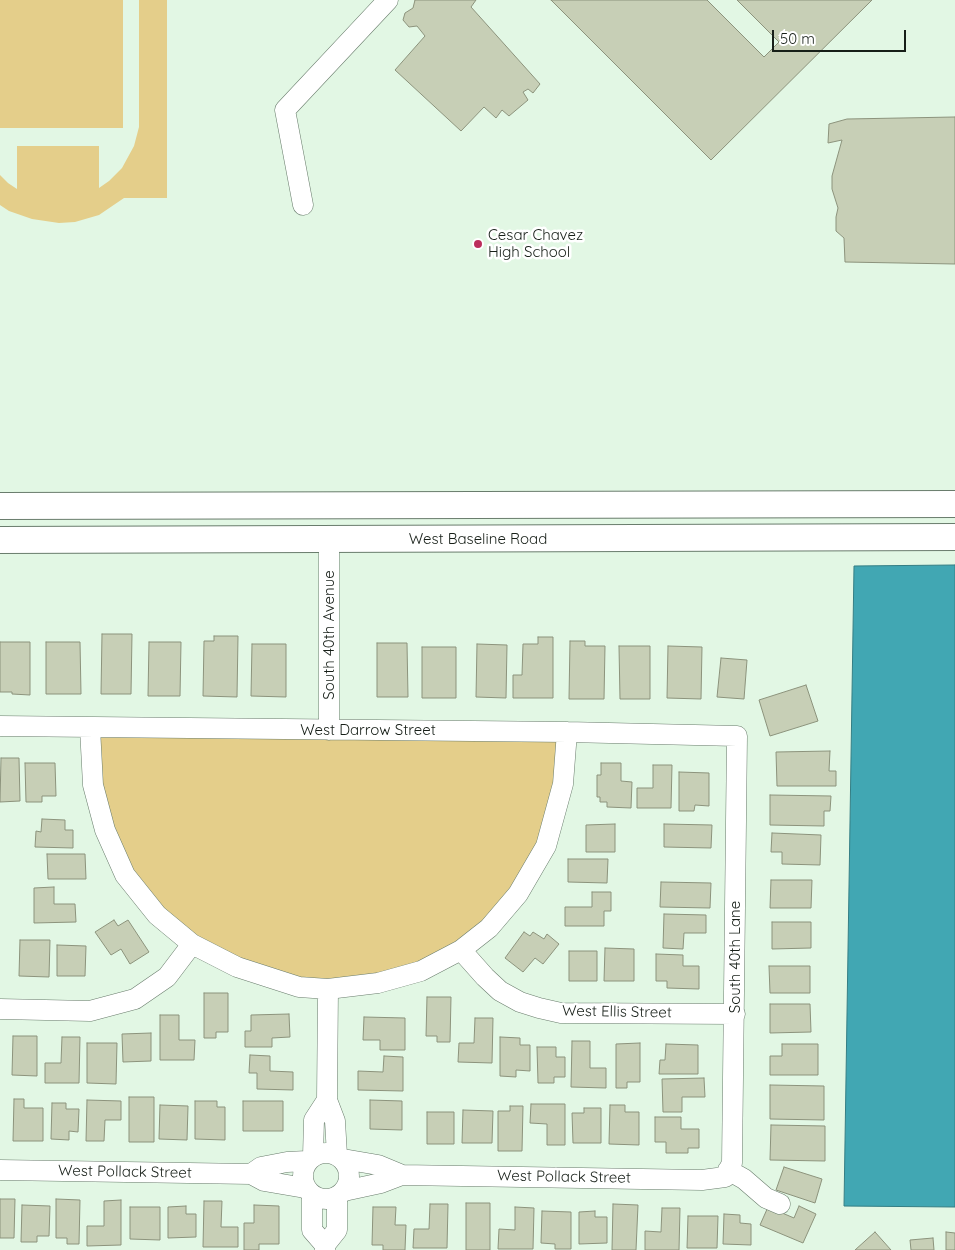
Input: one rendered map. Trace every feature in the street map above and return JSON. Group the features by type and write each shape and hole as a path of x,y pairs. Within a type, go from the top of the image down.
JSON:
{"main road":[{"path":"0,506 955,504"},
{"name":"West Baseline Road","path":"0,540 955,537"}],"street":[{"path":"303,205 285,110 388,0"},
{"name":"South 40th Avenue","path":"329,540 329,730"},
{"name":"West Darrow Street","path":"0,726 567,732 737,736"},
{"path":"90,728 93,785 105,830 126,875 157,915 192,944 237,967 299,987 328,989 378,983 421,971 460,950 489,928 512,901 546,846 563,784 567,732"},
{"name":"South 40th Lane","path":"727,1174 732,1163 737,736"},
{"path":"0,1009 90,1011 135,999 167,977 192,944"},
{"name":"West Ellis Street","path":"460,950 500,991 520,1002 539,1008 561,1012 734,1014"},
{"path":"327,1100 314,1120 310,1159 302,1174 309,1191 312,1230 325,1248 336,1230 341,1193 349,1178 349,1171 340,1157 335,1121 327,1100 328,989"},
{"path":"310,1159 325,1152 340,1157"},
{"name":"West Pollack Street","path":"340,1157 378,1165 402,1175 702,1180 727,1174"},
{"name":"West Pollack Street","path":"251,1174 261,1166 310,1159"},
{"name":"West Pollack Street","path":"0,1170 251,1174 264,1181 309,1191"},
{"path":"727,1174 744,1179 766,1198 780,1204"},
{"name":"West Pollack Street","path":"341,1193 381,1183 402,1175"},
{"path":"309,1191 325,1199 341,1193"}],"shaded area":[{"path":"0,0 123,0 123,128 0,128"},
{"path":"139,0 167,0 167,198 124,198 99,215 75,222 59,223 32,219 9,211 0,205 0,175 17,189 17,146 99,146 99,188 122,168 134,146 139,127"},
{"path":"90,728 567,732 546,846 489,928 378,983 276,981 157,915 105,830"}],"water":[{"path":"955,565 955,1207 844,1206 854,566"}],"building":[{"path":"415,0 476,0 471,7 540,84 533,93 528,89 523,92 528,100 509,116 502,110 496,118 484,107 461,131 395,70 425,36 417,26 409,27 403,20 405,13 413,8"},
{"path":"551,0 707,0 764,57 779,42 737,0 872,0 711,160"},
{"path":"955,117 955,264 845,262 844,238 836,231 838,208 832,189 832,176 842,140 828,143 829,124 847,119"},
{"path":"102,634 132,634 131,694 101,694"},
{"path":"214,636 238,636 237,697 203,696 204,641 214,641"},
{"path":"538,637 553,637 553,698 513,698 513,675 522,675 523,644 538,644"},
{"path":"570,641 585,641 585,646 605,646 604,699 569,699"},
{"path":"0,642 30,642 30,695 0,692"},
{"path":"46,642 80,642 81,694 46,694"},
{"path":"149,642 181,642 180,696 148,696"},
{"path":"377,643 407,643 408,697 377,697"},
{"path":"252,644 286,644 286,697 251,696"},
{"path":"477,644 507,645 506,698 476,697"},
{"path":"619,646 650,646 650,699 620,699"},
{"path":"668,646 702,647 701,699 667,698"},
{"path":"422,647 456,647 456,698 422,698"},
{"path":"721,658 747,660 744,699 717,697"},
{"path":"806,685 818,721 770,736 759,700"},
{"path":"830,751 829,771 836,771 836,786 777,786 776,752"},
{"path":"1,758 19,758 20,801 0,802"},
{"path":"25,763 55,763 56,796 42,796 42,802 26,802"},
{"path":"601,763 621,763 621,781 632,782 631,808 607,807 607,802 600,802 600,797 597,797 597,775 601,775"},
{"path":"653,765 672,765 671,808 637,808 637,788 653,788"},
{"path":"679,772 709,773 709,806 695,805 694,811 679,811"},
{"path":"770,795 831,796 830,811 824,811 824,826 770,825"},
{"path":"42,819 65,820 65,830 73,830 73,848 35,847 36,831 41,832"},
{"path":"615,824 615,852 586,852 586,825"},
{"path":"664,824 712,825 711,848 664,847"},
{"path":"772,833 821,835 820,865 782,864 782,852 771,852"},
{"path":"47,854 85,854 86,879 48,879"},
{"path":"568,859 608,859 607,883 568,882"},
{"path":"771,880 812,880 811,908 770,908"},
{"path":"661,882 711,883 710,908 660,907"},
{"path":"54,887 54,904 75,904 76,922 34,923 34,888"},
{"path":"592,892 611,892 611,911 604,911 604,926 565,926 565,907 592,907"},
{"path":"664,914 706,915 706,933 684,933 683,949 663,948"},
{"path":"114,920 118,926 128,920 149,952 130,964 121,949 111,955 95,932"},
{"path":"772,922 811,922 811,948 772,949"},
{"path":"524,932 530,936 533,932 544,939 547,934 559,944 543,964 535,958 523,972 505,958"},
{"path":"20,940 50,940 49,977 19,976"},
{"path":"57,945 86,946 85,976 57,976"},
{"path":"605,948 634,949 634,981 604,981"},
{"path":"569,951 597,951 597,981 569,981"},
{"path":"656,954 683,955 683,966 699,966 699,989 667,988 667,981 656,981"},
{"path":"769,966 810,966 810,993 770,993"},
{"path":"204,993 228,993 228,1032 216,1032 216,1038 204,1038"},
{"path":"427,997 451,997 450,1042 437,1042 437,1036 426,1036"},
{"path":"770,1004 810,1004 811,1032 770,1033"},
{"path":"289,1014 290,1037 272,1038 272,1047 245,1047 245,1031 251,1031 251,1015"},
{"path":"160,1015 179,1015 179,1040 195,1040 194,1060 160,1060"},
{"path":"364,1017 405,1018 405,1050 380,1050 380,1040 363,1040"},
{"path":"475,1018 493,1018 492,1063 458,1062 459,1043 474,1043"},
{"path":"151,1033 151,1061 123,1062 122,1034"},
{"path":"13,1036 37,1036 37,1076 12,1075"},
{"path":"62,1037 80,1037 79,1083 45,1083 45,1063 61,1063"},
{"path":"500,1037 520,1038 520,1045 530,1045 530,1071 516,1070 516,1077 500,1076"},
{"path":"572,1041 590,1041 590,1068 606,1068 606,1088 571,1087"},
{"path":"87,1043 117,1043 116,1084 87,1083"},
{"path":"640,1043 640,1082 627,1082 627,1088 616,1088 616,1044"},
{"path":"666,1044 698,1045 698,1074 659,1074 660,1060 665,1060"},
{"path":"782,1044 818,1044 818,1075 770,1075 770,1056 782,1056"},
{"path":"537,1047 556,1047 556,1057 565,1057 565,1077 554,1077 554,1083 538,1083"},
{"path":"250,1055 270,1056 270,1071 293,1072 293,1090 257,1089 257,1073 249,1073"},
{"path":"384,1056 403,1057 403,1091 358,1090 358,1071 383,1072"},
{"path":"704,1078 705,1097 682,1097 682,1112 663,1112 662,1079"},
{"path":"770,1085 824,1086 824,1120 770,1119"},
{"path":"129,1097 154,1097 154,1142 129,1142"},
{"path":"14,1099 24,1099 24,1108 43,1108 43,1141 13,1141"},
{"path":"87,1100 121,1101 121,1120 105,1120 104,1141 86,1141"},
{"path":"370,1100 402,1101 402,1130 370,1129"},
{"path":"195,1101 217,1101 217,1107 225,1107 225,1140 195,1139"},
{"path":"243,1101 283,1101 283,1131 243,1131"},
{"path":"52,1103 66,1103 66,1109 79,1109 78,1132 69,1131 69,1140 51,1139"},
{"path":"531,1104 565,1104 565,1145 547,1145 547,1124 530,1123"},
{"path":"160,1105 188,1106 187,1140 159,1139"},
{"path":"610,1105 625,1105 625,1112 639,1112 639,1145 609,1144"},
{"path":"510,1106 523,1106 522,1151 498,1151 498,1111 510,1111"},
{"path":"584,1108 601,1108 601,1143 573,1143 572,1113 584,1113"},
{"path":"463,1110 493,1111 492,1143 462,1143"},
{"path":"427,1112 454,1112 454,1144 427,1144"},
{"path":"655,1117 681,1117 681,1129 699,1129 699,1148 688,1148 688,1153 666,1153 666,1142 655,1142"},
{"path":"771,1125 825,1126 825,1161 770,1160"},
{"path":"784,1167 822,1179 815,1203 776,1190"},
{"path":"0,1199 15,1199 14,1238 0,1238"},
{"path":"56,1199 80,1200 79,1244 67,1244 67,1238 56,1238"},
{"path":"121,1200 121,1245 87,1246 87,1226 104,1226 104,1201"},
{"path":"204,1201 222,1201 221,1227 238,1227 238,1247 203,1247"},
{"path":"466,1203 490,1203 490,1250 466,1250"},
{"path":"430,1204 448,1204 447,1248 413,1248 414,1229 429,1229"},
{"path":"613,1204 638,1205 636,1250 612,1250"},
{"path":"22,1205 50,1206 49,1236 37,1236 37,1242 21,1242"},
{"path":"254,1205 279,1206 279,1244 259,1244 259,1250 244,1250 244,1223 254,1223"},
{"path":"186,1206 186,1214 196,1214 196,1237 168,1238 168,1207"},
{"path":"799,1206 816,1214 803,1243 760,1225 768,1207 794,1218"},
{"path":"130,1207 160,1207 160,1240 130,1239"},
{"path":"373,1207 396,1207 395,1225 406,1225 405,1250 383,1250 383,1245 372,1245"},
{"path":"515,1207 534,1208 533,1249 498,1249 499,1229 515,1230"},
{"path":"662,1208 680,1208 679,1250 645,1250 645,1231 661,1232"},
{"path":"542,1211 571,1212 571,1249 555,1249 555,1244 541,1243"},
{"path":"595,1211 595,1217 607,1217 607,1243 579,1244 579,1212"},
{"path":"724,1214 740,1215 740,1223 751,1224 751,1245 723,1244"},
{"path":"688,1216 718,1216 717,1248 687,1248"},
{"path":"875,1232 891,1250 855,1250"},
{"path":"946,1232 955,1233 955,1250 946,1250"},
{"path":"933,1238 934,1250 911,1250 910,1240"}],"place":[{"name":"Cesar Chavez High School","path":"478,244"}]}
